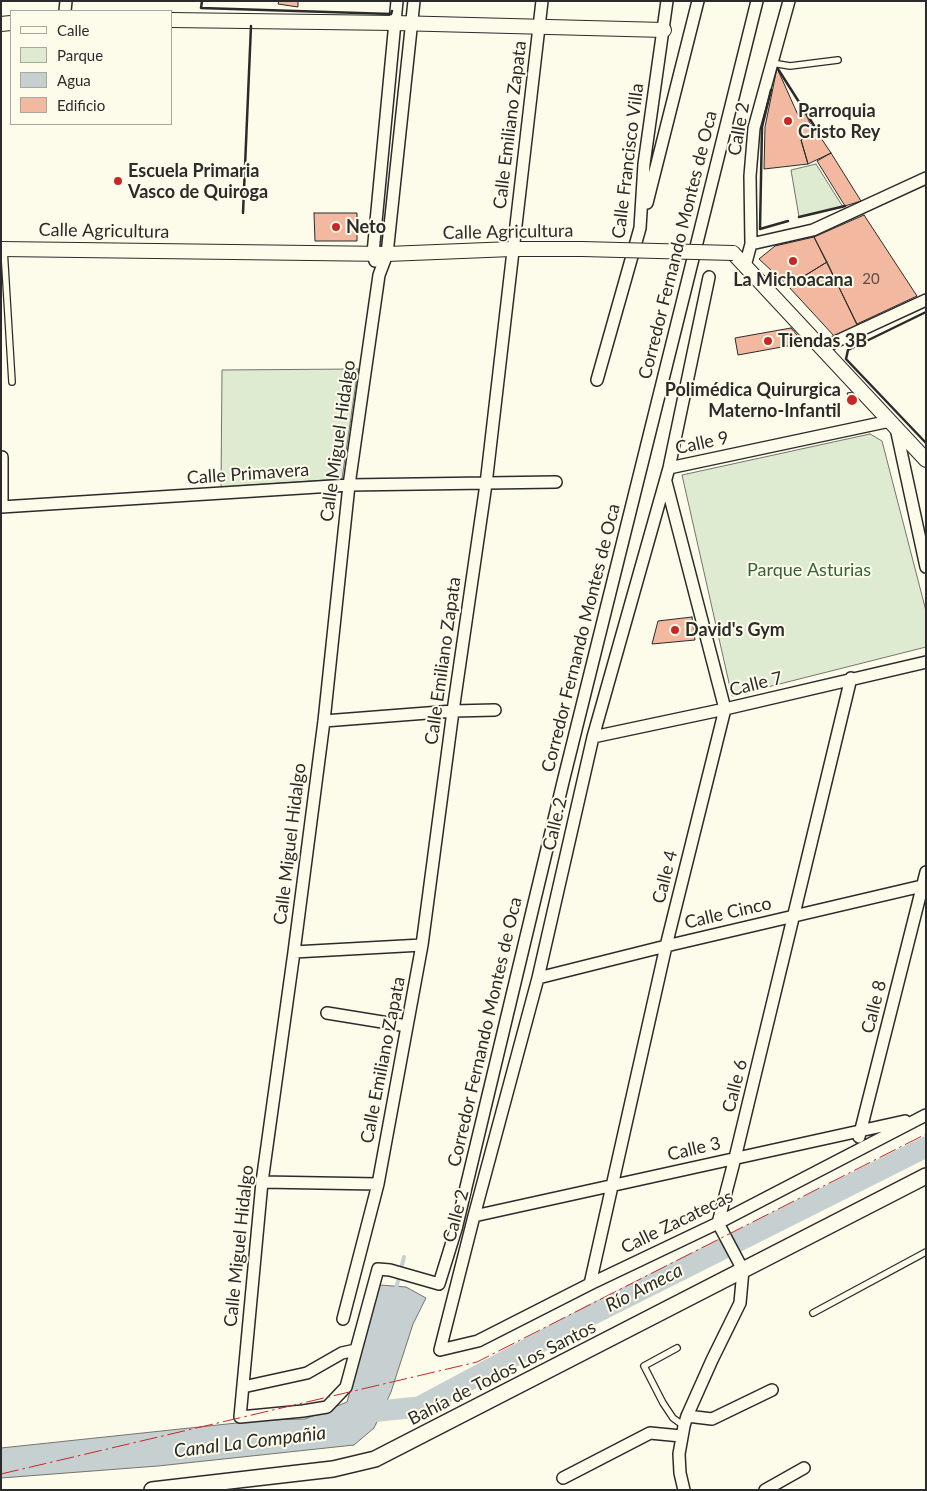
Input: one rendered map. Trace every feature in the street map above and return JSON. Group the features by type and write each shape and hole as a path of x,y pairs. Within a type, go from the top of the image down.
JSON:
{"main road":[{"name":"Bahía de Todos Los Santos","path":"152,1490 333,1468 375,1458 740,1265 926,1176"}],"street":[{"name":"Calle Miguel Hidalgo","path":"356,1350 346,1387 327,1406 303,1411 240,1417 262,1182 324,721 349,485 379,275 398,1"},
{"name":"Calle Miguel Hidalgo","path":"380,253 414,1"},
{"name":"Calle Emiliano Zapata","path":"343,1319 378,1184 422,945 486,484 542,1"},
{"name":"Calle Francisco Villa","path":"597,380 640,228 644,164 667,1"},
{"path":"640,228 698,1"},
{"name":"Corredor Fernando Montes de Oca","path":"356,1350 384,1270 439,1284 456,1229 563,782 757,1"},
{"name":"Calle 2","path":"745,266 752,244 750,176 754,128 789,1"},
{"path":"172,20 395,23 664,30"},
{"path":"752,244 812,230 926,178"},
{"name":"Calle Agricultura","path":"3,249 380,253 582,249 733,253 926,460"},
{"name":"Calle 2","path":"440,1350 538,978 594,737 669,468 709,277"},
{"path":"822,348 926,300"},
{"path":"893,424 926,567"},
{"name":"Calle 9","path":"669,468 893,424"},
{"path":"1,507 2,457"},
{"name":"Calle 4","path":"590,1284 666,946 725,709 665,480"},
{"name":"Calle Primavera","path":"1,507 349,485 556,482"},
{"name":"Calle 7","path":"594,737 725,709 926,662"},
{"name":"Calle 6","path":"718,1222 852,678"},
{"path":"324,721 453,711 495,710"},
{"name":"Calle 8","path":"856,1150 926,872"},
{"name":"Calle Cinco","path":"538,978 924,886"},
{"path":"294,952 422,945"},
{"path":"327,1013 407,1026"},
{"name":"Calle 3","path":"474,1216 924,1116"},
{"name":"Calle Zacatecas","path":"440,1350 478,1341 718,1222 924,1116"},
{"path":"262,1182 378,1184"},
{"path":"684,1490 680,1473 679,1454 684,1426 712,1360 740,1303 740,1265 718,1222"},
{"path":"450,1247 469,1236"},
{"path":"243,1387 307,1373 342,1353 356,1350"},
{"path":"563,1478 650,1432 712,1419 772,1390"},
{"path":"765,1490 804,1468"}],"lane":[{"path":"772,63 790,66 838,60"},
{"path":"3,249 12,382"},
{"path":"813,1313 926,1252"},
{"path":"677,1348 644,1366 673,1418 684,1426"}],"green space":[{"path":"816,164 843,207 799,217 791,170"},
{"path":"358,369 342,479 221,487 222,370"},
{"name":"Parque Asturias","path":"870,434 882,441 926,611 926,647 732,696 682,475"}],"water":[{"path":"380,1285 406,1287 426,1298 413,1324 391,1392 374,1428 354,1445 158,1466 1,1478 1,1448 265,1420 305,1419 347,1402"}],"building":[{"path":"279,1 298,1 298,7 278,4"},
{"name":"Parroquia Cristo Rey","path":"777,68 798,115 805,113 814,131 801,140 808,164 764,169 765,127"},
{"path":"817,132 831,153 808,164 801,140"},
{"path":"831,153 861,201 845,206 817,161"},
{"name":"Neto","path":"314,213 357,213 357,241 315,241"},
{"path":"864,215 917,296 857,324 814,237"},
{"name":"La Michoacana","path":"814,237 827,262 788,286 759,259 775,246"},
{"path":"827,262 857,325 835,337 788,286"},
{"name":"Tiendas 3B","path":"791,328 804,343 738,355 735,338"},
{"name":"Polimédica Quirurgica Materno-Infantil","path":"853,392 858,397 850,402 847,393"},
{"name":"David's Gym","path":"692,617 695,640 652,644 658,621"}],"waterway":[{"name":"Río Ameca","path":"359,1413 419,1407 591,1315 926,1147"},
{"name":"Canal La Compañia","path":"396,1289 404,1257"}],"wall":[{"path":"202,1 201,8 391,14 392,11"},
{"path":"243,213 251,26"},
{"path":"778,69 820,135"},
{"path":"771,90 762,127 760,229 788,221"},
{"path":"799,217 845,206"},
{"path":"926,312 848,350 846,359 926,443"}],"power":[{"path":"1,1474 477,1362 926,1134"}],"place":[{"name":"Parroquia Cristo Rey","path":"788,121"},
{"name":"Escuela Primaria Vasco de Quiroga","path":"118,181"},
{"name":"Neto","path":"336,227"},
{"name":"La Michoacana","path":"793,261"},
{"name":"Tiendas 3B","path":"768,341"},
{"name":"Polimédica Quirurgica Materno-Infantil","path":"852,400"},
{"name":"David's Gym","path":"675,630"}]}
